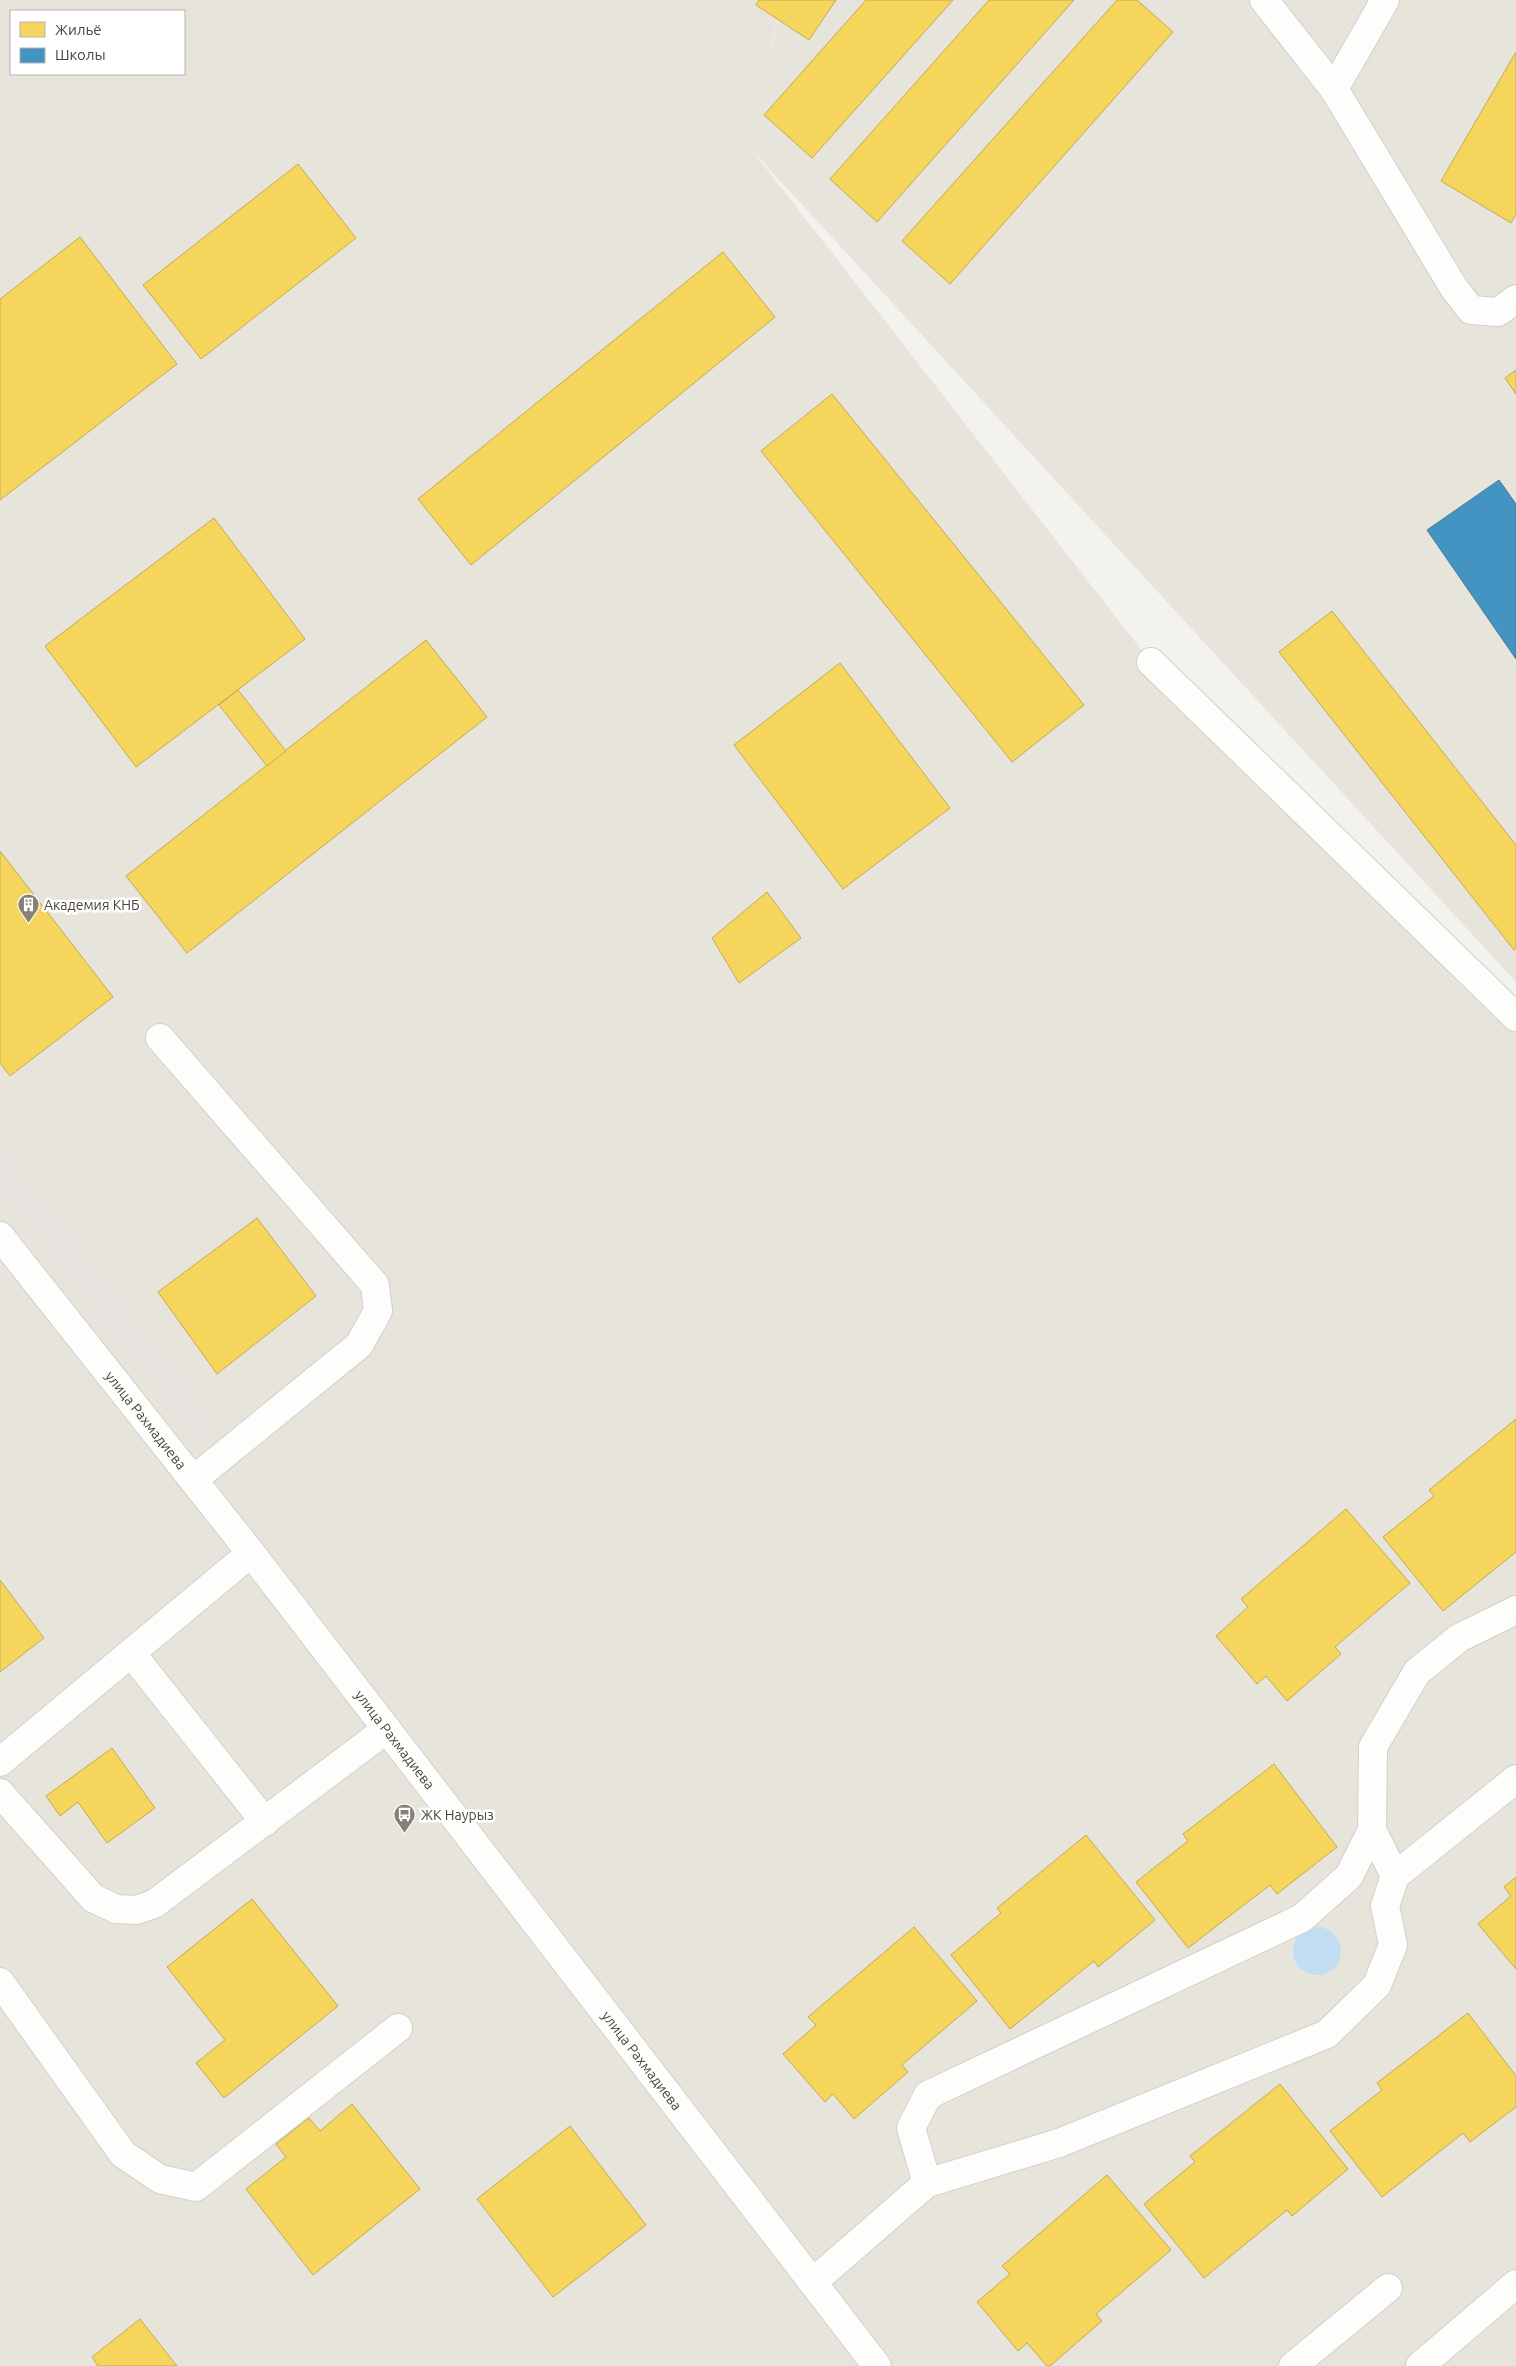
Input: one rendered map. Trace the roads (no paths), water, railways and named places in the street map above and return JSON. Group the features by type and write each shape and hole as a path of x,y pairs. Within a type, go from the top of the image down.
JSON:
{"street":[{"path":"1264,0 1334,89 1454,288 1471,310 1507,306 1516,281"},
{"path":"1334,89 1385,0"},
{"path":"1151,662 1516,1017"},
{"path":"160,1038 375,1284 378,1311 358,1345 193,1480"},
{"name":"улица Рахмадиева","path":"0,1236 252,1553 878,2366"},
{"path":"0,1762 252,1553"},
{"path":"927,2183 912,2128 928,2096 1302,1918 1348,1876 1372,1830 1373,1748 1417,1672 1460,1638 1516,1610"},
{"path":"130,1653 265,1822"},
{"path":"0,1793 93,1898 116,1909 136,1910 154,1904 387,1729"},
{"path":"813,2282 927,2183 1059,2143 1327,2034 1377,1985 1393,1945 1385,1906 1395,1876 1516,1779"},
{"path":"1372,1830 1395,1876"},
{"path":"0,1982 123,2154 160,2179 196,2187 398,2028"},
{"path":"1420,2366 1516,2284"},
{"path":"1293,2366 1388,2288"}],"water":[{"path":"1312,1927 1322,1927 1334,1934 1341,1946 1341,1956 1334,1968 1322,1975 1312,1975 1304,1971 1297,1964 1293,1956 1293,1946 1297,1938 1304,1931"}],"place":[{"name":"Академия КНБ","path":"28,924"},
{"name":"ЖК Наурыз","path":"405,1834"}]}
